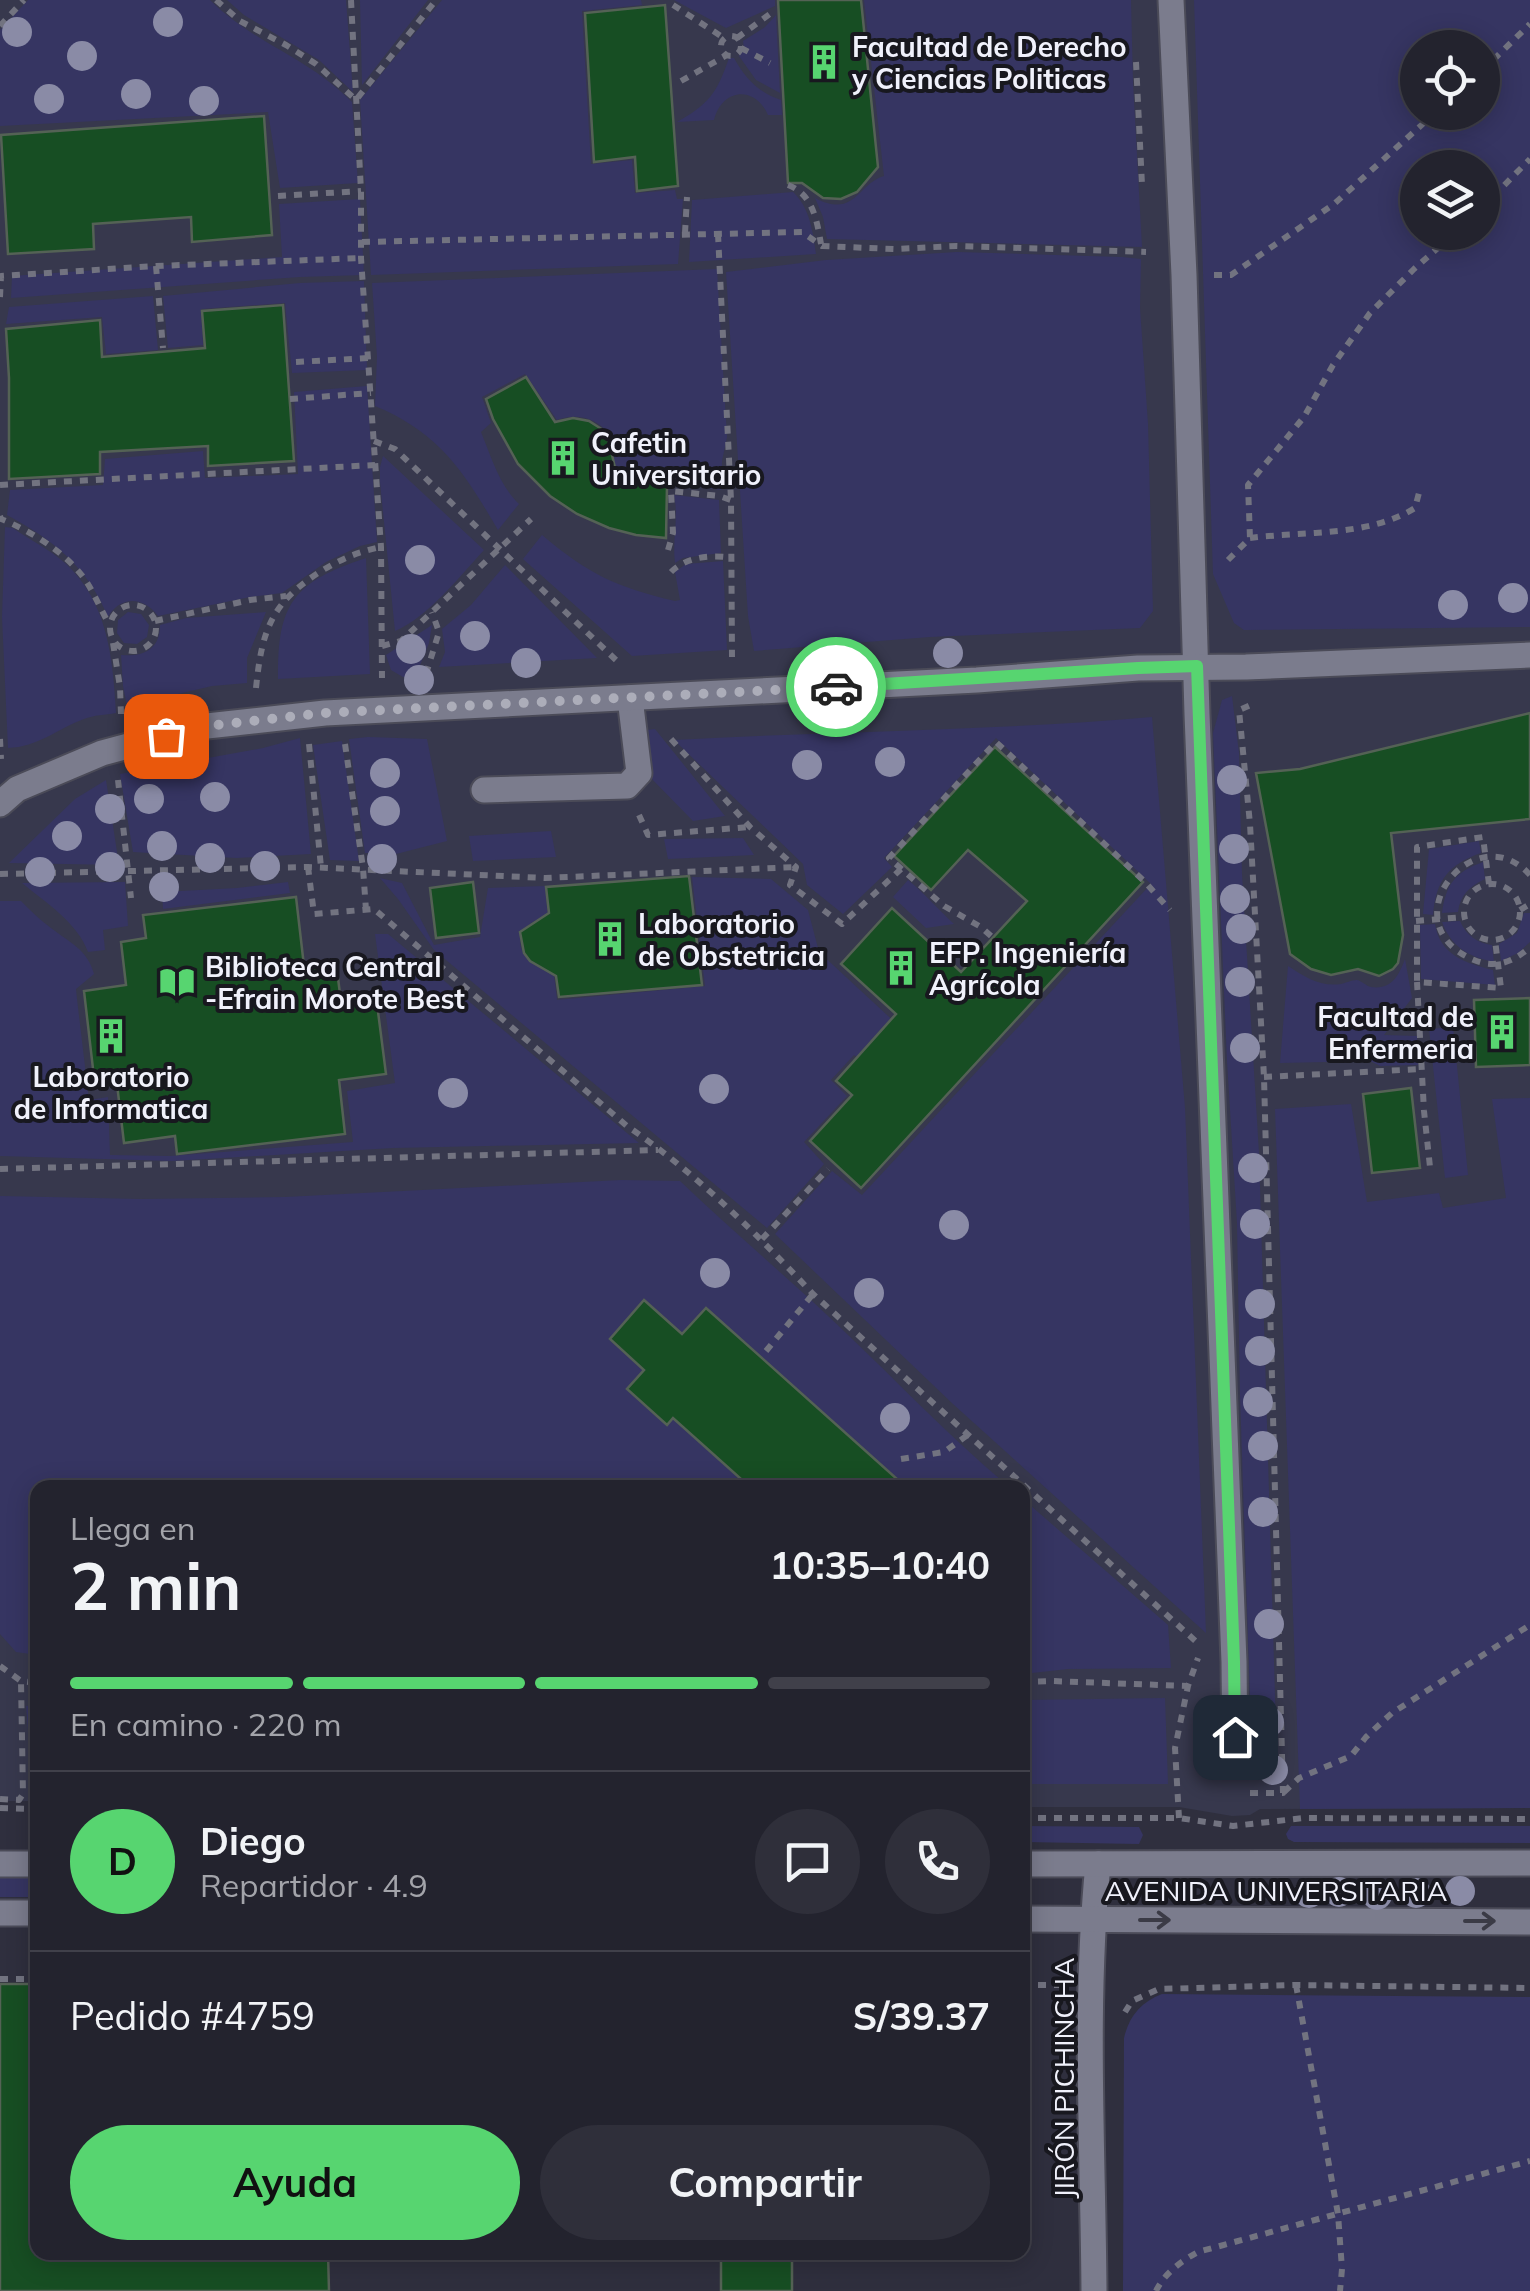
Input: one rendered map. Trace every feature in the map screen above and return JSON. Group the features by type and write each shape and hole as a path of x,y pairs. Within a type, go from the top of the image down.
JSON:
{"street":[{"path":"1170,0 1184,275 1234,1662 1234,1762"},
{"path":"0,804 17,789 102,753 198,727 324,713 632,709 1138,668 1530,656"},
{"path":"484,790 627,786 639,773 632,709"},
{"path":"0,1864 30,1864"},
{"name":"AVENIDA UNIVERSITARIA","path":"1030,1864 1530,1864"},
{"name":"JIRÓN PICHINCHA","path":"1094,2291 1091,1985 1098,1864"},
{"path":"0,1913 30,1913"},
{"name":"AVENIDA UNIVERSITARIA","path":"1030,1920 1530,1922"}],"path":[{"path":"0,26 24,0"},
{"path":"216,0 240,20 316,64 356,100"},
{"path":"351,0 362,191 361,258 381,547 382,680"},
{"path":"356,100 436,0"},
{"path":"673,5 724,38 737,38 741,48 770,63"},
{"path":"737,38 774,11"},
{"path":"1500,53 1530,24"},
{"path":"724,38 722,50 728,55"},
{"path":"680,81 741,48"},
{"path":"1136,52 1142,188"},
{"path":"1184,275 1231,275 1334,204 1416,130"},
{"path":"1500,190 1530,159"},
{"path":"788,186 800,191 810,204 822,246"},
{"path":"278,196 362,191"},
{"path":"685,233 688,197"},
{"path":"362,242 802,232 822,246 1146,252"},
{"path":"718,234 731,500 732,657"},
{"path":"1145,235 1148,263"},
{"path":"1250,538 1248,485 1304,417 1333,365 1370,313 1436,250"},
{"path":"0,297 1,276 361,258"},
{"path":"156,266 164,348"},
{"path":"296,362 370,358"},
{"path":"290,399 370,393"},
{"path":"374,441 395,450 618,662"},
{"path":"0,485 375,464"},
{"path":"668,550 673,532 670,490 731,500"},
{"path":"1194,591 1250,538 1396,520 1415,508 1420,490"},
{"path":"0,516 54,550 76,569 96,598 116,651 121,716"},
{"path":"382,646 401,641 531,519"},
{"path":"155,621 286,596 347,557 381,547"},
{"path":"671,572 684,560 732,558"},
{"path":"256,694 265,636 286,596"},
{"path":"109,624 114,614 126,606 144,608 155,621 156,633 144,650 122,650 112,640"},
{"path":"425,675 439,632 432,612"},
{"path":"1248,705 1239,710 1250,824 1264,1077 1284,1792"},
{"path":"632,709 654,720 750,827 796,868"},
{"path":"308,732 320,868"},
{"path":"344,733 366,910"},
{"path":"0,739 1,770"},
{"path":"991,936 944,906 889,858 996,742 1173,913"},
{"path":"116,769 131,898"},
{"path":"648,835 750,827"},
{"path":"1430,1167 1418,982 1417,847 1484,837 1488,884"},
{"path":"1530,876 1509,861 1486,857 1464,864 1449,878 1437,910 1444,938 1475,961 1498,964 1520,957 1530,947"},
{"path":"0,874 308,867 545,878 796,868"},
{"path":"308,867 314,914 374,910 627,1126 662,1150 762,1239 813,1294 1019,1480"},
{"path":"796,868 790,884 842,924 901,869"},
{"path":"1488,884 1510,891 1520,910 1513,930 1495,940 1474,933 1464,917 1468,898 1488,884"},
{"path":"1520,910 1530,904"},
{"path":"1416,921 1464,917"},
{"path":"1418,982 1501,988 1495,940"},
{"path":"1264,1077 1422,1069"},
{"path":"0,1169 662,1150"},
{"path":"762,1239 828,1169"},
{"path":"766,1351 813,1294"},
{"path":"901,1459 944,1452 969,1434"},
{"path":"1030,1490 1202,1647"},
{"path":"1234,1794 1284,1792 1299,1778 1350,1756 1392,1713 1530,1625"},
{"path":"1179,1818 1176,1748 1188,1686 1202,1647 1201,1628"},
{"path":"0,1666 21,1681 30,1682"},
{"path":"0,1799 19,1800 23,1794 21,1681"},
{"path":"1030,1682 1188,1686"},
{"path":"0,1808 30,1809"},
{"path":"1030,1818 1179,1818 1232,1826 1304,1818 1530,1819"},
{"path":"0,1979 30,1979"},
{"path":"1296,1985 1338,2214 1340,2291"},
{"path":"1120,2021 1132,2001 1160,1988 1530,1988"},
{"path":"1156,2291 1168,2274 1198,2252 1530,2161"}],"shaded area":[{"path":"0,0 1530,0 1530,1808 1260,1809 1250,1815 1232,1816 1179,1807 1030,1807 1030,1480 30,1480 30,1801 0,1801"},
{"path":"28,0 210,0 244,28 317,73 352,102 358,183 280,188 268,112 0,126 0,30"},
{"path":"227,0 346,0 353,92 319,60 244,15"},
{"path":"360,0 428,0 362,85"},
{"path":"442,0 641,0 642,5 582,11 591,164 632,160 635,193 675,190 677,199 683,199 678,264 371,275 360,100"},
{"path":"674,0 775,0 775,6 726,28"},
{"path":"864,0 1131,0 1142,247 827,239 815,198 839,205 884,176"},
{"path":"1194,0 1530,0 1530,627 1244,630 1234,623 1213,574"},
{"path":"776,15 780,93 756,80 739,56 743,41"},
{"path":"729,58 734,58 759,89 781,100 782,115 768,115 755,99 739,94 724,102 714,120 677,122 711,96"},
{"path":"793,192 807,213 816,254 689,262 692,200"},
{"path":"360,199 364,275 11,298 12,276 282,257 279,204"},
{"path":"957,252 1141,259 1153,611 1140,628 930,637 754,651 748,616 726,272 826,260"},
{"path":"717,269 727,437 721,490 640,478 612,468 614,455 608,433 592,420 581,417 557,420 525,374 482,397 491,423 481,432 501,479 519,504 498,530 448,456 417,429 375,406 377,357 372,283"},
{"path":"364,281 367,370 292,373 285,303 201,309 203,345 168,348 163,296"},
{"path":"153,296 158,350 106,354 102,317 6,324 9,307"},
{"path":"367,386 377,542 326,562 282,593 158,616 146,605 133,601 119,605 108,617 90,583 67,556 7,515 10,490 103,485 105,459 203,451 205,478 298,474 294,392"},
{"path":"383,456 484,550 431,607 395,631 380,482"},
{"path":"674,495 719,500 721,553 683,558 675,563"},
{"path":"5,527 13,528 59,558 91,595 106,632 116,713 88,718 38,741 8,748 2,617"},
{"path":"542,535 604,577 675,601 680,600 675,572 686,564 723,561 727,650 632,656 523,559"},
{"path":"366,558 370,674 278,679 281,632 294,599 321,576"},
{"path":"505,565 597,658 439,667 445,652 442,629 471,605"},
{"path":"128,612 141,614 149,625 147,637 137,644 124,643 117,633 118,620"},
{"path":"266,612 247,658 247,683 212,686 127,706 121,655 149,650 157,641 160,625 186,618"},
{"path":"432,625 416,675 403,677 391,670 386,655"},
{"path":"1232,696 1239,753 1242,874 1259,1153 1277,1764 1273,1772 1263,1774 1256,1772 1252,1760 1237,1223 1213,733 1222,700"},
{"path":"1152,717 1185,1108 1206,1633 953,1404 775,1234 832,1171 862,1195 1151,884 996,738 884,858 892,867 843,914 807,885 803,864 674,740"},
{"path":"655,729 725,816 693,821 649,776 638,731"},
{"path":"300,738 311,854 236,858 133,852 120,774"},
{"path":"349,739 427,739 447,841 396,854 365,853"},
{"path":"342,741 359,861 330,860 313,745"},
{"path":"106,780 119,865 9,863 75,799"},
{"path":"551,831 556,857 473,861 469,836"},
{"path":"743,838 754,855 668,859 664,839"},
{"path":"1479,841 1481,853 1460,862 1446,875 1437,892 1433,915 1423,914 1429,849"},
{"path":"1483,862 1485,879 1467,892 1458,912 1442,913 1454,880"},
{"path":"692,877 771,879 808,910 819,952 901,1028 867,1064 854,1055 831,1080 847,1096 804,1142 824,1164 767,1228 434,950 380,878 402,883 434,945 480,937 488,888 545,886 548,918 527,927 520,944 529,960 553,967 557,1000 705,986"},
{"path":"908,880 954,924 926,928 893,897"},
{"path":"125,882 128,926 103,930 105,950 88,952 69,922 22,883"},
{"path":"288,882 290,893 163,909 162,892"},
{"path":"0,901 21,901 77,947 91,966 94,974 76,989 89,1100 108,1097 110,1155 170,1156 353,1142 347,1091 395,1083 375,934 388,934 639,1143 393,1148 172,1161 0,1156"},
{"path":"1524,913 1530,913 1530,942 1501,961 1499,944 1517,933"},
{"path":"1460,921 1473,938 1492,945 1494,962 1469,954 1450,938 1442,922"},
{"path":"1435,924 1442,943 1455,956 1493,970 1495,985 1421,979 1420,925"},
{"path":"1405,959 1412,998 1384,1035 1417,1036 1418,1065 1380,1066 1370,1061 1280,1063 1288,966 1319,983 1333,985 1357,980 1378,987 1394,980"},
{"path":"1453,1027 1468,1175 1445,1178 1429,1029"},
{"path":"1530,1098 1530,1808 1300,1809 1275,1109 1351,1104 1367,1202 1439,1193 1443,1208 1506,1198 1492,1099"},
{"path":"621,1180 680,1181 1001,1480 30,1480 30,1654 16,1652 0,1634 0,1196 285,1197"},
{"path":"1030,1505 1168,1625 1171,1668 1030,1673"},
{"path":"1165,1698 1168,1784 1030,1784 1030,1700"},
{"path":"26,1706 30,1706 30,1754"},
{"path":"1030,1826 1139,1827 1143,1835 1139,1844 1030,1842"},
{"path":"1291,1826 1530,1826 1530,1843 1294,1842 1286,1834"},
{"path":"0,1875 30,1875 30,1897 0,1897"},
{"path":"1162,1994 1530,1997 1530,2291 1123,2291 1124,2038 1137,2011"}],"building":[{"name":"Facultad de Derecho y Ciencias Politicas","path":"778,0 861,0 878,167 857,192 841,199 823,198 802,183 788,183"},
{"path":"665,5 678,186 637,191 635,157 594,162 585,13"},
{"path":"264,116 272,235 192,242 191,217 93,224 94,249 8,254 1,135"},
{"path":"283,305 294,461 208,466 208,446 100,452 100,474 9,479 6,329 100,320 102,357 205,348 202,311"},
{"name":"Cafetin Universitario","path":"526,377 555,422 573,418 589,421 603,430 616,472 667,485 666,538 609,528 577,514 550,496 518,464 486,399"},
{"path":"1530,713 1530,819 1391,833 1403,935 1398,963 1393,969 1379,976 1358,969 1331,975 1311,969 1290,954 1256,773 1300,769"},
{"name":"EFP. Ingeniería Agrícola","path":"995,747 1143,882 861,1188 810,1141 852,1095 836,1081 896,1014 841,964 892,908 961,972 1027,901 968,850 931,890 894,856"},
{"name":"Laboratorio de Obstetricia","path":"689,876 702,985 559,997 556,976 524,953 520,932 549,913 546,887"},
{"path":"473,882 479,933 436,938 430,888"},
{"path":"296,897 304,966 336,962 341,1002 376,996 386,1074 339,1080 345,1134 177,1154 175,1136 124,1143 117,1084 95,1086 84,991 126,985 121,942 146,938 143,915"},
{"name":"Facultad de Enfermeria","path":"1530,998 1530,1065 1476,1067 1474,1000"},
{"path":"1411,1088 1420,1168 1372,1173 1363,1094"},
{"path":"644,1300 682,1334 706,1308 898,1480 742,1480 673,1418 667,1425 627,1389 644,1370 610,1339"},
{"path":"0,1984 30,1984 30,2260 328,2260 329,2291 0,2291"},
{"path":"721,2260 792,2260 792,2291 721,2291"}],"way so far":[{"path":"166,736 198,727 324,713 836,687"}],"place":[{"name":"Facultad de Derecho y Ciencias Politicas","path":"824,62"},
{"name":"Cafetin Universitario","path":"563,458"},
{"name":"Laboratorio de Obstetricia","path":"610,939"},
{"name":"EFP. Ingeniería Agrícola","path":"901,968"},
{"name":"Biblioteca Central -Efrain Morote Best","path":"177,982"},
{"name":"Facultad de Enfermeria","path":"1502,1032"},
{"name":"Laboratorio de Informatica","path":"111,1036"}],"route":[{"path":"836,687 1197,666 1235,1737"}]}
